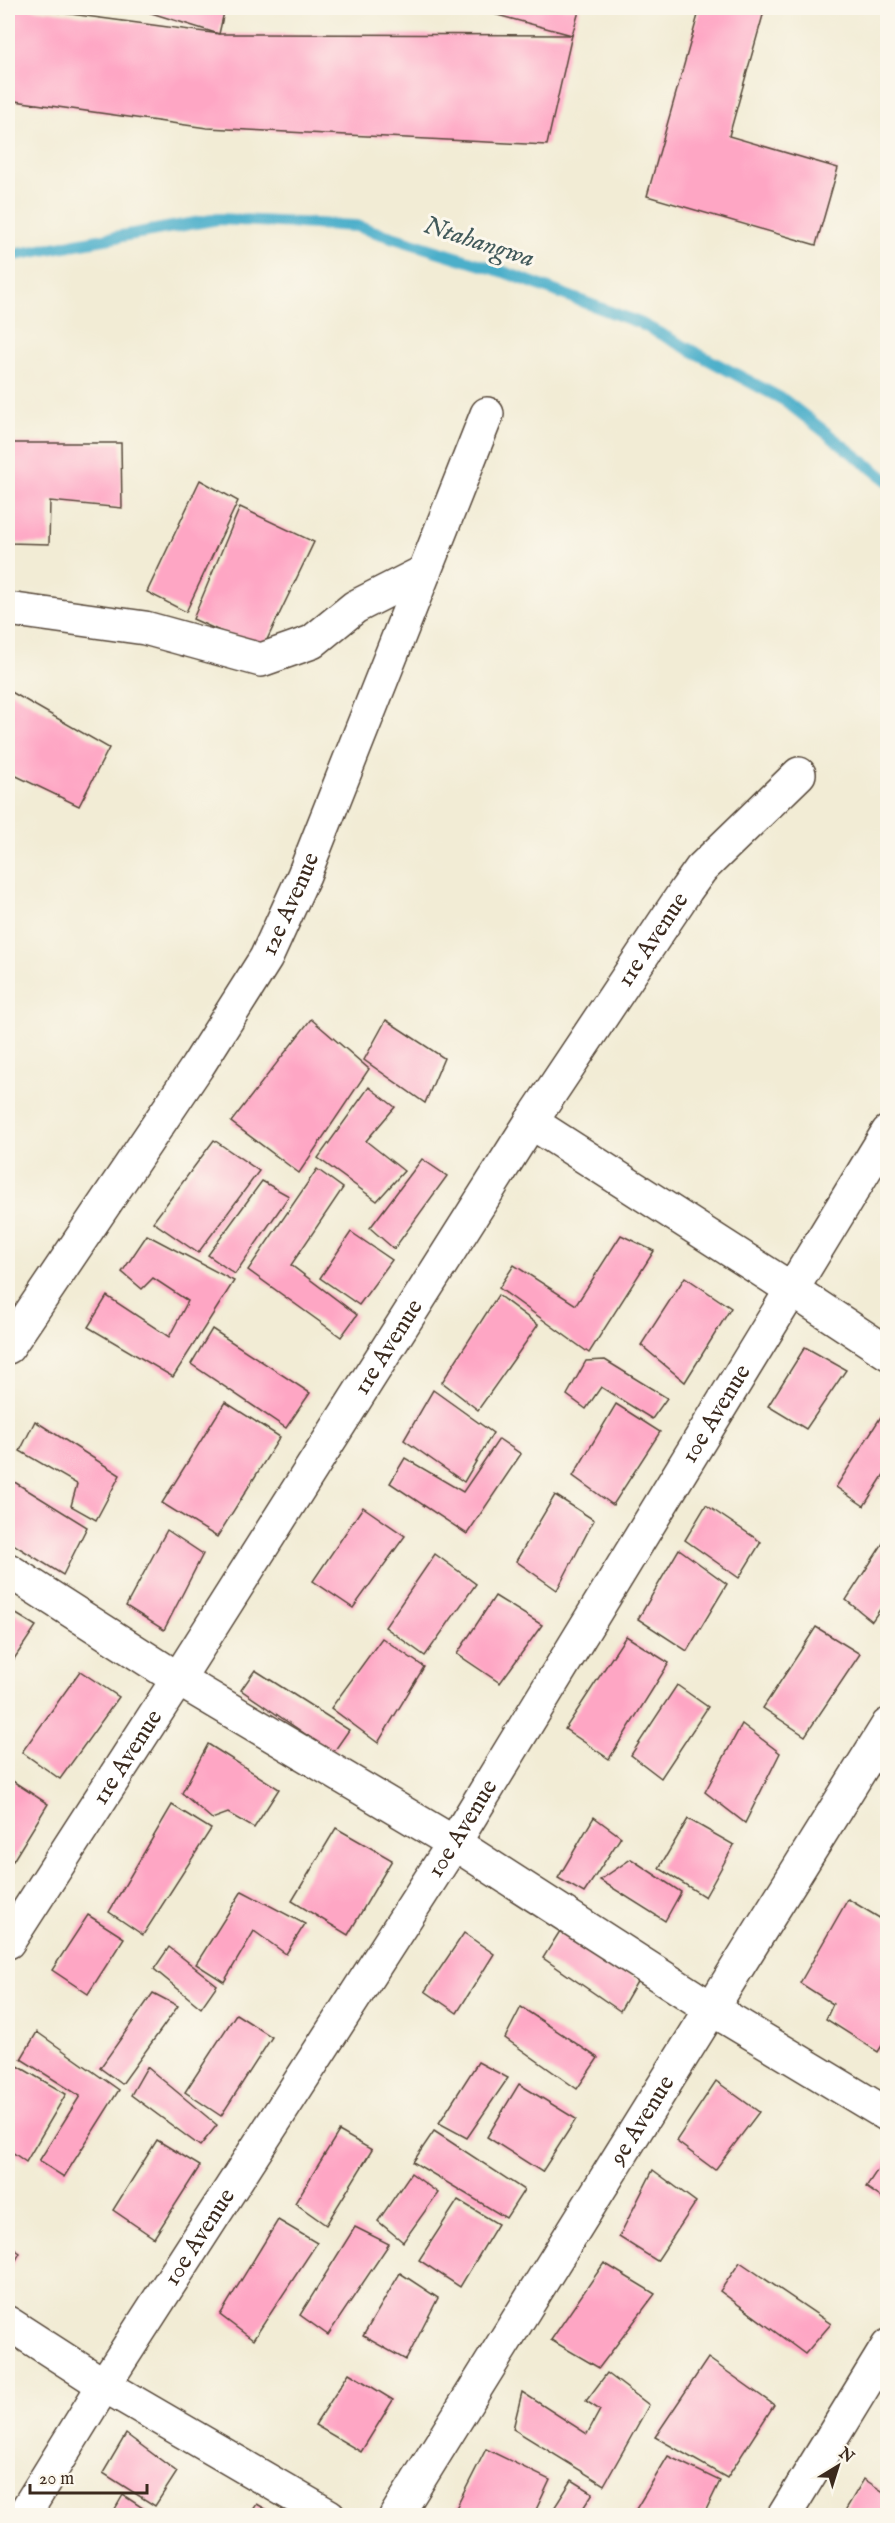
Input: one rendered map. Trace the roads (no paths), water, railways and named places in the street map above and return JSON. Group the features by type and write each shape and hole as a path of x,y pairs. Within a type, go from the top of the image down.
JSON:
{"street":[{"name":"12e Avenue","path":"8,1347 197,1068 266,958 303,875 487,414"},
{"path":"8,609 145,628 261,660 312,642 355,607 424,572"},
{"name":"11e Avenue","path":"8,1942 178,1679 531,1122 701,869 799,774"},
{"path":"531,1122 888,1353"},
{"name":"10e Avenue","path":"23,2516 104,2385 454,1844 888,1132"},
{"path":"8,1570 178,1679 454,1844 712,2009 888,2115"},
{"name":"9e Avenue","path":"396,2516 888,1725"},
{"path":"8,2323 104,2385 329,2516"},
{"path":"784,2516 888,2346"}],"waterway":[{"name":"Ntahangwa","path":"8,256 218,219 356,226 504,272 640,323 784,400 888,481"}]}
